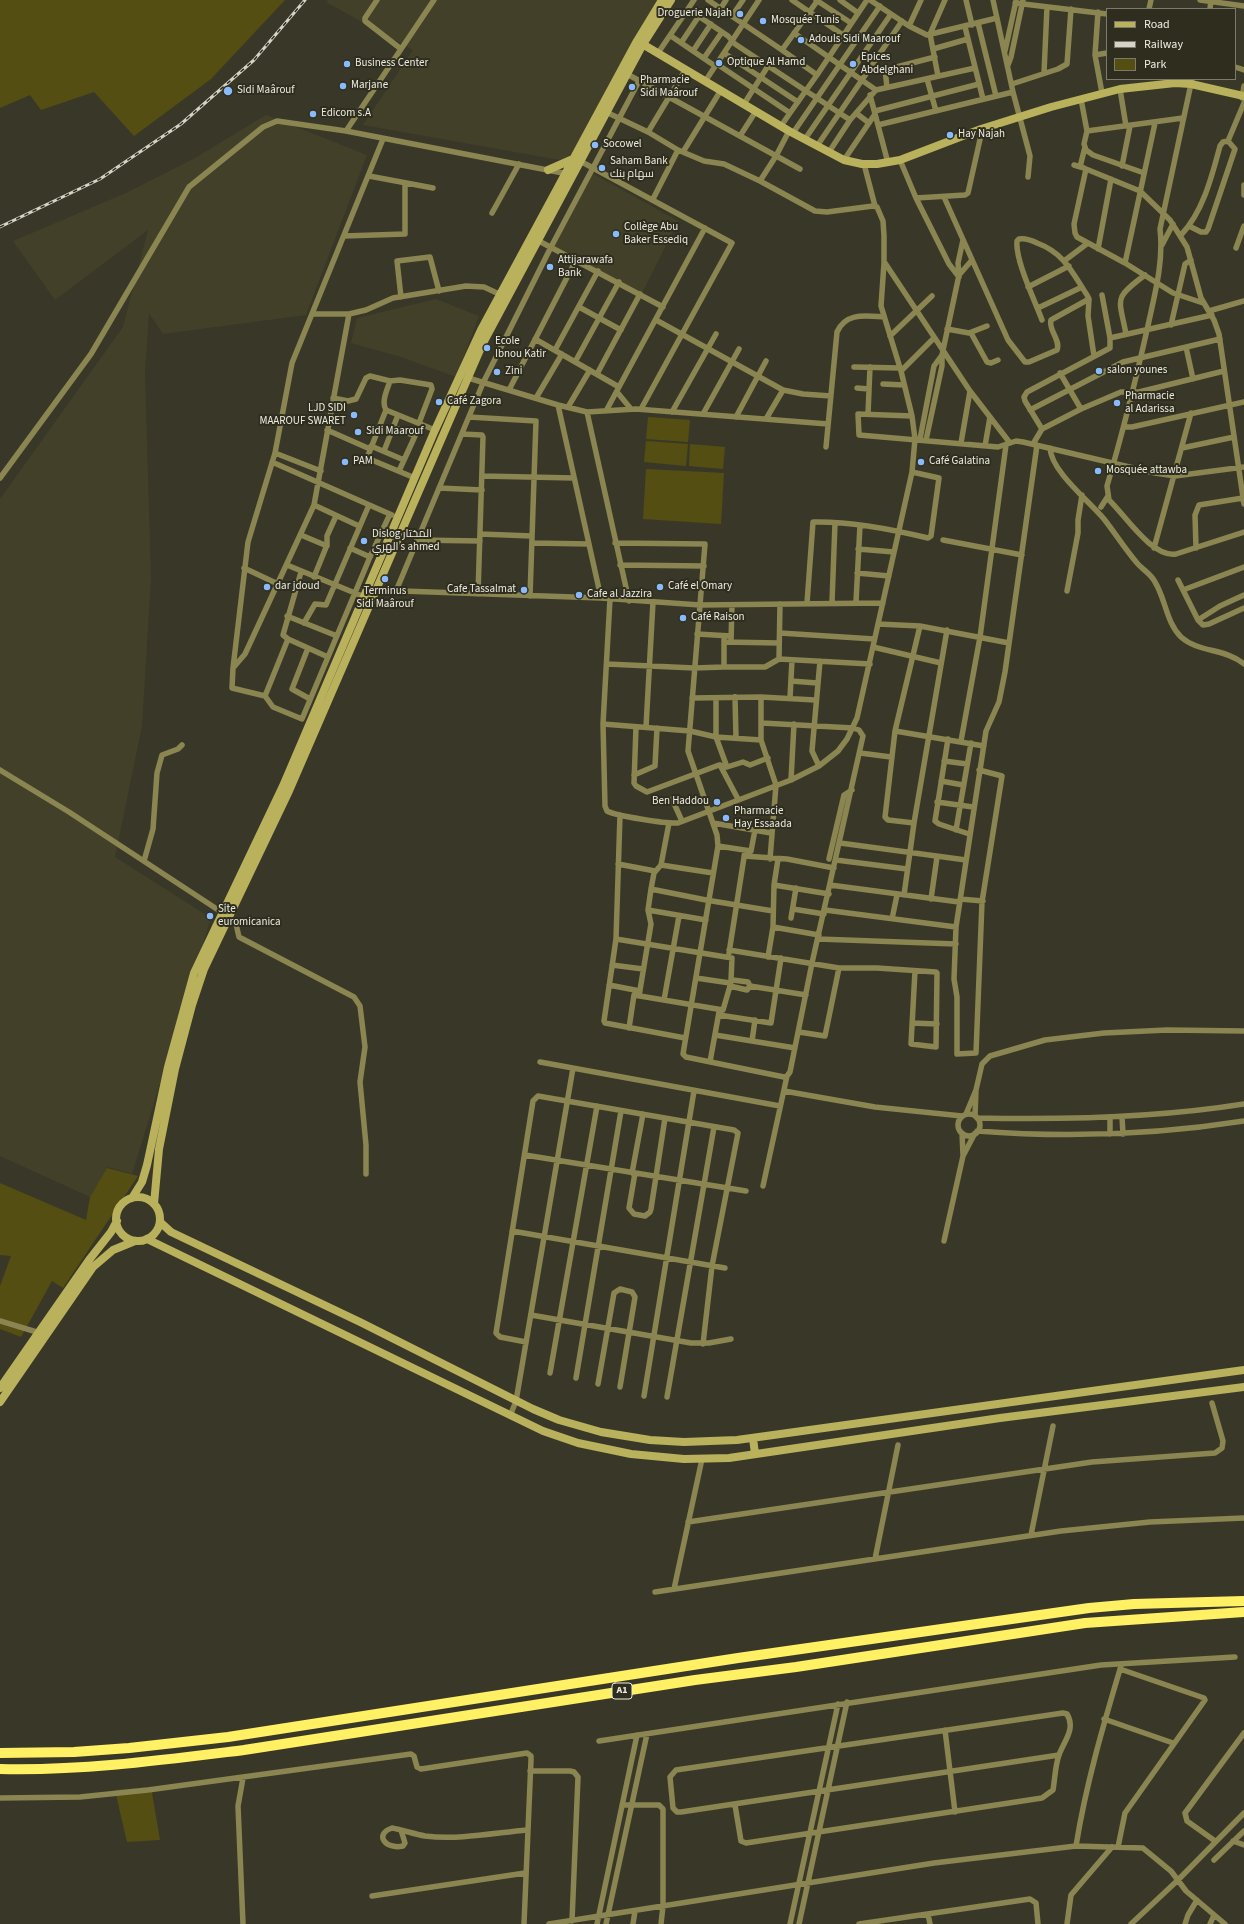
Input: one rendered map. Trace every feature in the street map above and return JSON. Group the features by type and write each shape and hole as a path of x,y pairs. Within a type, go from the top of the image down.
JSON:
{"highway":[{"name":"A1","path":"0,1753 74,1752 128,1748 228,1737 738,1658 1089,1608 1134,1604 1244,1601"},
{"name":"A1","path":"0,1769 114,1765 260,1748 695,1680 1085,1623 1244,1612"}],"street":[{"path":"377,0 365,18 365,21 401,49"},
{"path":"346,131 434,0"},
{"path":"154,1204 159,1149 175,1069 192,1005 204,969 226,915 292,784 371,589 399,515 435,430 483,343 537,240 576,160 662,0"},
{"path":"548,170 576,160 606,112 627,74 640,43 671,0"},
{"path":"658,53 671,36 694,0"},
{"path":"709,0 817,74"},
{"path":"721,8 726,0"},
{"path":"732,16 743,0"},
{"path":"706,80 759,0"},
{"path":"792,0 843,35"},
{"path":"782,50 817,0 851,23"},
{"path":"840,0 858,13"},
{"path":"781,126 867,0"},
{"path":"870,0 923,34 965,27 997,18"},
{"path":"909,26 921,0"},
{"path":"938,76 930,34 945,0"},
{"path":"966,0 975,24 996,96"},
{"path":"993,0 1013,92 1030,156 1028,177"},
{"path":"1200,0 1219,1 1244,6"},
{"path":"1004,51 1016,1 1047,7 1106,14"},
{"path":"1008,65 1023,2"},
{"path":"760,181 791,132 880,6"},
{"path":"1044,73 1047,7"},
{"path":"688,9 722,32 735,44 850,120"},
{"path":"1012,84 1063,67 1067,64 1071,9"},
{"path":"1098,12 1095,54 1102,93"},
{"path":"805,139 891,14"},
{"path":"681,43 699,16"},
{"path":"817,146 902,21"},
{"path":"693,50 711,24"},
{"path":"965,27 983,99"},
{"path":"704,58 722,32"},
{"path":"794,33 876,90"},
{"path":"671,36 754,88 790,113"},
{"path":"933,49 968,39"},
{"path":"640,43 706,80 791,132 844,160 864,164 888,163 900,160 1020,116 1120,89 1191,82 1243,100"},
{"path":"724,53 798,102"},
{"path":"1095,54 1106,53"},
{"path":"887,87 885,70 934,57"},
{"path":"744,104 768,66"},
{"path":"829,152 850,120 870,95 876,90 975,68"},
{"path":"648,132 670,98 686,69"},
{"path":"627,74 800,169"},
{"path":"927,79 936,111"},
{"path":"396,591 483,383 551,247 639,81"},
{"path":"1191,82 1160,229 1162,245 1158,283 1124,426 1107,486 1108,496 1154,548 1166,554 1173,555 1244,532"},
{"path":"844,160 875,112 979,84"},
{"path":"1228,141 1243,100 1244,86"},
{"path":"1120,89 1128,126 1122,166"},
{"path":"653,199 681,151 706,117 721,90"},
{"path":"878,125 1013,92"},
{"path":"870,95 888,163"},
{"path":"1080,99 1086,131 1085,147 1080,167 1074,228 1077,237 1125,263 1178,295 1203,303"},
{"path":"740,136 756,111"},
{"path":"606,112 648,132 681,151 704,161 724,164 760,181 815,211 827,212 875,206"},
{"path":"856,113 869,123"},
{"path":"1086,131 1155,123 1183,118"},
{"path":"0,478 91,354 185,194 195,181 255,133 270,124 284,122 346,131 569,174"},
{"path":"1125,263 1155,123"},
{"path":"916,198 965,195 970,192 981,135 979,130"},
{"path":"384,139 292,363 275,453 249,538 244,568 232,688 265,696 273,707 302,719 370,557 399,515 464,377 499,294 569,174"},
{"path":"1189,226 1203,232 1206,232 1208,229 1235,148 1228,141"},
{"path":"1181,235 1189,226 1206,190 1220,146 1223,142 1228,141"},
{"path":"1085,147 1088,153 1144,173"},
{"path":"576,160 653,199 731,242 732,244 641,409"},
{"path":"900,160 916,198 949,264 959,276"},
{"path":"492,213 520,164"},
{"path":"864,164 875,206 880,213 882,221 884,263 880,302 900,369 917,439"},
{"path":"1080,167 1140,191 1164,212 1181,235 1191,260 1203,303 1210,313 1220,339 1234,437 1241,468 1244,501 1199,505 1195,515 1196,548"},
{"path":"368,176 433,188"},
{"path":"1098,249 1111,179"},
{"path":"344,236 405,234 405,183"},
{"path":"1244,185 1244,195"},
{"path":"944,197 1009,342 1026,362 1057,350 1058,345 1050,324 1051,320 1089,299"},
{"path":"1162,245 1173,224"},
{"path":"1236,248 1244,226"},
{"path":"606,411 705,228"},
{"path":"1042,320 1028,287 1017,248 1016,241 1019,238 1026,238 1059,255 1069,266 1089,299 1088,316 1094,356"},
{"path":"537,240 619,282 663,307"},
{"path":"926,440 942,366 942,353 959,276 958,263 963,240"},
{"path":"1064,261 1088,243"},
{"path":"401,297 397,261 430,258 439,291"},
{"path":"508,390 576,260"},
{"path":"959,276 972,260"},
{"path":"1171,325 1185,264 1191,260"},
{"path":"884,263 916,310 942,353 990,417 1008,444 980,637 962,741"},
{"path":"1028,287 1069,266"},
{"path":"555,350 598,271"},
{"path":"1126,334 1120,298 1125,290 1145,275"},
{"path":"575,362 619,282"},
{"path":"313,314 349,314 366,310 385,300 476,286 499,294"},
{"path":"1038,308 1082,287"},
{"path":"597,374 640,294"},
{"path":"1042,429 1024,399 1025,394 1060,373 1110,348 1110,338 1102,295"},
{"path":"890,336 932,296"},
{"path":"1110,338 1171,325 1244,301"},
{"path":"579,307 621,330"},
{"path":"233,668 245,654 314,505 349,314"},
{"path":"826,447 837,332 839,327 846,321 856,316 884,317"},
{"path":"656,320 783,390 804,394 831,396"},
{"path":"947,329 971,333 987,326"},
{"path":"971,333 987,362 991,363 998,360"},
{"path":"672,412 716,334"},
{"path":"535,338 597,374 618,389 631,409"},
{"path":"854,367 900,369 934,338"},
{"path":"1030,410 1069,388 1123,362 1220,339"},
{"path":"1186,347 1193,379"},
{"path":"704,414 739,349"},
{"path":"610,599 603,724 605,806 609,813 669,823 682,821 791,780 819,766 838,752 853,728 858,714 912,472 917,439 934,366 942,353"},
{"path":"536,398 562,354"},
{"path":"736,417 766,361"},
{"path":"868,414 870,367"},
{"path":"568,407 590,370"},
{"path":"979,770 1002,776 983,901 975,1054 956,1054 957,997 954,979 956,927 979,770 988,724 1001,694 1022,555 1035,444 1042,429 1081,409 1121,392 1139,392 1224,371"},
{"path":"1060,373 1081,409"},
{"path":"333,398 348,401 356,398 366,378 370,376 390,381 400,380 432,386 419,423"},
{"path":"464,377 558,405 587,412 641,409 828,424"},
{"path":"390,381 384,401 386,410 370,448 368,458 415,478"},
{"path":"883,384 904,385"},
{"path":"857,388 869,388"},
{"path":"766,419 783,390"},
{"path":"960,444 970,391"},
{"path":"1124,426 1132,427 1244,402"},
{"path":"558,405 601,598"},
{"path":"386,410 435,430"},
{"path":"587,412 629,601"},
{"path":"1154,548 1175,476 1191,413"},
{"path":"384,451 398,415"},
{"path":"912,416 858,415 859,435 998,447 1016,441 1035,444 1155,473 1175,476 1241,468"},
{"path":"469,417 536,421 530,596"},
{"path":"985,446 990,417"},
{"path":"393,427 415,436 399,471"},
{"path":"327,430 404,460"},
{"path":"462,434 483,436 478,594"},
{"path":"1182,448 1234,437"},
{"path":"1050,448 1054,465 1104,519 1137,563 1155,581 1172,625 1182,638 1196,646 1229,655 1244,664"},
{"path":"275,453 321,471"},
{"path":"272,462 369,504 399,515"},
{"path":"807,603 812,522 860,525 898,530 928,538 932,535 939,478 912,472"},
{"path":"482,476 574,478"},
{"path":"439,488 482,490"},
{"path":"1067,591 1078,533 1078,520 1082,495"},
{"path":"1101,507 1108,496"},
{"path":"304,623 315,604 326,605 369,504"},
{"path":"314,505 359,526"},
{"path":"314,577 327,546 327,536 336,516"},
{"path":"832,602 835,523"},
{"path":"856,602 860,525"},
{"path":"301,535 327,546"},
{"path":"417,540 532,536"},
{"path":"943,540 1022,555"},
{"path":"532,543 589,544"},
{"path":"615,543 704,543 704,566 688,751 713,823 718,846 682,1052 683,1056 782,1077 787,1076"},
{"path":"350,548 370,557"},
{"path":"858,549 894,552"},
{"path":"287,565 367,598"},
{"path":"620,565 704,566"},
{"path":"1183,590 1244,567"},
{"path":"244,568 278,584"},
{"path":"301,572 282,635 328,657"},
{"path":"857,573 889,576"},
{"path":"1178,580 1198,620 1203,625 1207,625 1244,608"},
{"path":"371,589 732,605 883,602"},
{"path":"1198,620 1220,606 1244,595"},
{"path":"646,727 653,602"},
{"path":"779,659 780,604"},
{"path":"724,667 724,642 728,638 732,605"},
{"path":"287,616 337,636"},
{"path":"878,624 920,626 1009,643"},
{"path":"914,823 886,819 891,757 895,731 920,626"},
{"path":"892,919 907,869 928,735 947,630"},
{"path":"780,633 874,639"},
{"path":"697,634 779,643"},
{"path":"265,696 288,639"},
{"path":"873,647 913,655 941,663"},
{"path":"308,648 292,689 310,700"},
{"path":"607,664 650,667 765,668 779,659 870,664"},
{"path":"790,698 792,660"},
{"path":"819,766 812,752 815,700 820,662"},
{"path":"791,681 817,683"},
{"path":"692,698 761,697 815,700"},
{"path":"761,697 761,740 776,785 770,859"},
{"path":"716,698 716,737 727,767"},
{"path":"735,698 736,738"},
{"path":"762,723 853,728 859,730 863,736 840,843 833,860"},
{"path":"603,724 690,731 716,737 761,740"},
{"path":"791,780 794,724"},
{"path":"636,726 634,775 636,786 651,792 720,764 727,767 742,762 750,765 768,758"},
{"path":"634,775 656,766 657,728"},
{"path":"895,731 928,735 984,746"},
{"path":"948,739 937,802 935,816 936,823 969,834"},
{"path":"956,830 971,743"},
{"path":"144,862 153,829 157,773 162,755 178,749 182,745"},
{"path":"860,753 891,757"},
{"path":"944,760 967,764"},
{"path":"720,764 738,799"},
{"path":"0,770 69,812 226,915 236,924 239,937 354,996 358,1000 365,1047 360,1082 366,1145 366,1174"},
{"path":"941,781 964,785"},
{"path":"763,1186 787,1076 790,1074 812,963 829,894 844,794 852,790"},
{"path":"672,798 682,821"},
{"path":"937,802 973,807"},
{"path":"620,815 616,939 604,1023 685,1038"},
{"path":"639,993 651,922 648,910 651,889 655,870 661,865 669,823"},
{"path":"713,823 772,833"},
{"path":"745,853 752,850 755,830"},
{"path":"840,843 966,860"},
{"path":"718,846 770,859 834,868"},
{"path":"728,958 745,853"},
{"path":"931,899 937,857"},
{"path":"768,957 773,927 774,885 778,859"},
{"path":"833,860 907,869"},
{"path":"618,864 655,870"},
{"path":"661,865 713,873"},
{"path":"774,885 829,894"},
{"path":"830,885 931,899 983,901"},
{"path":"791,918 796,888"},
{"path":"651,889 709,901 773,911"},
{"path":"793,909 956,927"},
{"path":"648,910 706,920"},
{"path":"0,1388 89,1260 111,1232 120,1206 132,1198 144,1178 168,1068 191,983 205,949 226,915"},
{"path":"664,1000 679,916"},
{"path":"773,927 818,937 956,944"},
{"path":"616,939 732,959 730,983 725,1009 719,1012"},
{"path":"729,950 839,968 877,968 915,971 938,973 936,1047 912,1044 915,971"},
{"path":"609,985 664,1000 771,1023 781,958"},
{"path":"612,964 644,969"},
{"path":"799,1032 825,1036 839,968"},
{"path":"696,978 730,983 748,982 750,986 806,995"},
{"path":"628,1028 633,995 639,993"},
{"path":"710,1062 719,1012"},
{"path":"752,1041 755,1020"},
{"path":"912,1022 937,1024"},
{"path":"1244,1031 1147,1030 1045,1040 987,1057 982,1064 976,1090 964,1115 958,1123 958,1129 962,1133 970,1135 976,1132 1042,1135 1123,1134 1193,1128 1244,1121"},
{"path":"715,1035 795,1048"},
{"path":"540,1062 780,1106"},
{"path":"510,1416 516,1401 573,1068"},
{"path":"963,1156 976,1132 979,1123 976,1117 976,1090"},
{"path":"644,1396 694,1091"},
{"path":"784,1091 874,1107 976,1117 1110,1117 1189,1111 1244,1104"},
{"path":"526,1342 498,1337 496,1333 524,1155 535,1098 540,1096 736,1131 738,1134 712,1266 703,1344"},
{"path":"550,1373 597,1106"},
{"path":"576,1378 621,1110"},
{"path":"643,1114 629,1208 631,1212 636,1215 646,1216 650,1212 666,1118"},
{"path":"1122,1116 1123,1134"},
{"path":"1110,1117 1110,1134"},
{"path":"667,1396 714,1127"},
{"path":"944,1241 963,1156 962,1133"},
{"path":"524,1155 746,1192"},
{"path":"0,1402 90,1271 100,1260 113,1250 135,1241 147,1239 155,1233 160,1222 158,1210 154,1204 144,1198 132,1198"},
{"path":"116,1221 120,1232 135,1241"},
{"path":"160,1222 171,1232 360,1322 546,1415 572,1425 634,1438 684,1442 753,1438 1244,1370"},
{"path":"512,1231 724,1268"},
{"path":"147,1239 510,1416 549,1433 596,1447 648,1457 702,1459 755,1454 1015,1416 1244,1387"},
{"path":"598,1384 614,1293 618,1289 632,1292 635,1296 620,1387"},
{"path":"531,1315 703,1344 731,1340"},
{"path":"0,1321 38,1333 46,1334"},
{"path":"688,1522 1116,1459 1215,1453 1222,1448 1223,1441 1212,1403"},
{"path":"1031,1535 1053,1426"},
{"path":"753,1438 755,1454"},
{"path":"875,1559 898,1445"},
{"path":"674,1589 702,1459"},
{"path":"655,1592 1031,1535 1150,1522 1244,1518"},
{"path":"599,1741 847,1702 1101,1665 1121,1666 1235,1657"},
{"path":"1076,1846 1086,1790 1104,1719 1121,1666"},
{"path":"1066,1924 1071,1894 1115,1847 1124,1814 1205,1699 1121,1666"},
{"path":"799,1924 847,1702"},
{"path":"790,1924 838,1704"},
{"path":"735,1805 741,1841 746,1843 1042,1798 1049,1795 1053,1790 1059,1755 1068,1740 1070,1728 1069,1717 1067,1714 944,1730 676,1770 670,1777 673,1808 677,1812 735,1805 1059,1755"},
{"path":"1104,1719 1173,1743"},
{"path":"944,1730 954,1812"},
{"path":"1215,1841 1187,1822 1185,1813 1244,1733"},
{"path":"606,1924 647,1734"},
{"path":"597,1924 637,1735"},
{"path":"0,1798 99,1795 243,1778 411,1754 414,1756 417,1767 421,1769 527,1753 531,1758 524,1924"},
{"path":"530,1771 570,1771 574,1772 578,1777 572,1921"},
{"path":"243,1778 238,1806 243,1924"},
{"path":"622,1806 631,1807 659,1805 663,1809 663,1906 661,1924"},
{"path":"1131,1924 1178,1880 1244,1813"},
{"path":"401,1830 425,1836 452,1838 527,1830"},
{"path":"1214,1860 1244,1831"},
{"path":"1233,1842 1244,1845"},
{"path":"549,1924 799,1883 934,1863 1076,1846 1143,1848 1169,1868 1184,1889 1225,1924"},
{"path":"372,1896 526,1872"},
{"path":"859,1924 889,1922 928,1914 1032,1900 1036,1903 1038,1924"},
{"path":"1185,1924 1188,1915 1197,1900"},
{"path":"633,1924 635,1911"},
{"path":"928,1914 930,1924"},
{"path":"1210,1924 1214,1915"}],"shaded area":[{"path":"328,0 675,0 566,161 363,125 413,50 326,2"},
{"path":"266,115 367,155 306,315 163,334 149,313 145,372 151,579 142,726 115,857 211,918 132,1174 108,1167 90,1197 0,1156 0,499 123,327 148,230 55,300 13,241 126,193 195,158"},
{"name":"Collège Abu Baker Essediq","path":"592,173 678,221 642,293 553,246"},
{"path":"436,299 479,316 456,377 401,357 351,343 357,318"}],"green space":[{"path":"0,0 285,0 211,79 134,136 94,92 41,110 30,95 0,108"},
{"path":"648,417 690,420 688,442 646,439"},
{"path":"646,441 688,444 686,466 644,462"},
{"path":"690,444 725,447 723,469 689,466"},
{"path":"646,469 724,473 721,524 643,519"},
{"path":"107,1168 138,1176 63,1288 52,1281 21,1337 0,1329 0,1286 11,1256 0,1255 0,1183 86,1220 90,1197"},
{"path":"151,1787 160,1840 127,1842 115,1790"}],"railway":[{"path":"0,227 100,179 181,124 254,60 305,0"}],"place":[{"name":"Droguerie Najah","path":"740,14"},
{"name":"Mosquée Tunis","path":"763,21"},
{"name":"Adouls Sidi Maarouf","path":"801,40"},
{"name":"Optique Al Hamd","path":"719,63"},
{"name":"Business Center","path":"347,64"},
{"name":"Epices Abdelghani","path":"853,64"},
{"name":"Marjane","path":"343,86"},
{"name":"Pharmacie Sidi Maârouf","path":"632,87"},
{"name":"Sidi Maârouf","path":"228,91"},
{"name":"Edicom s.A","path":"313,114"},
{"name":"Hay Najah","path":"950,135"},
{"name":"Socowel","path":"595,145"},
{"name":"Saham Bank سهام بنك","path":"602,168"},
{"name":"Collège Abu Baker Essediq","path":"616,234"},
{"name":"Attijarawafa Bank","path":"550,267"},
{"name":"Ecole Ibnou Katir","path":"487,348"},
{"name":"salon younes","path":"1099,371"},
{"name":"Zini","path":"497,372"},
{"name":"Café Zagora","path":"439,402"},
{"name":"Pharmacie al Adarissa","path":"1117,403"},
{"name":"LJD SIDI MAAROUF SWARET","path":"354,415"},
{"name":"Sidi Maarouf","path":"358,432"},
{"name":"PAM","path":"345,462"},
{"name":"Café Galatina","path":"921,462"},
{"name":"Mosquée attawba","path":"1098,471"},
{"name":"Dislog المختار الهري s ahmed","path":"364,541"},
{"name":"Terminus Sidi Maârouf","path":"385,579"},
{"name":"dar jdoud","path":"267,587"},
{"name":"Café el Omary","path":"660,587"},
{"name":"Cafe Tassalmat","path":"524,590"},
{"name":"Cafe al Jazzira","path":"579,595"},
{"name":"Café Raison","path":"683,618"},
{"name":"Ben Haddou","path":"717,802"},
{"name":"Pharmacie Hay Essaada","path":"726,818"},
{"name":"Site euromicanica","path":"210,916"}]}
